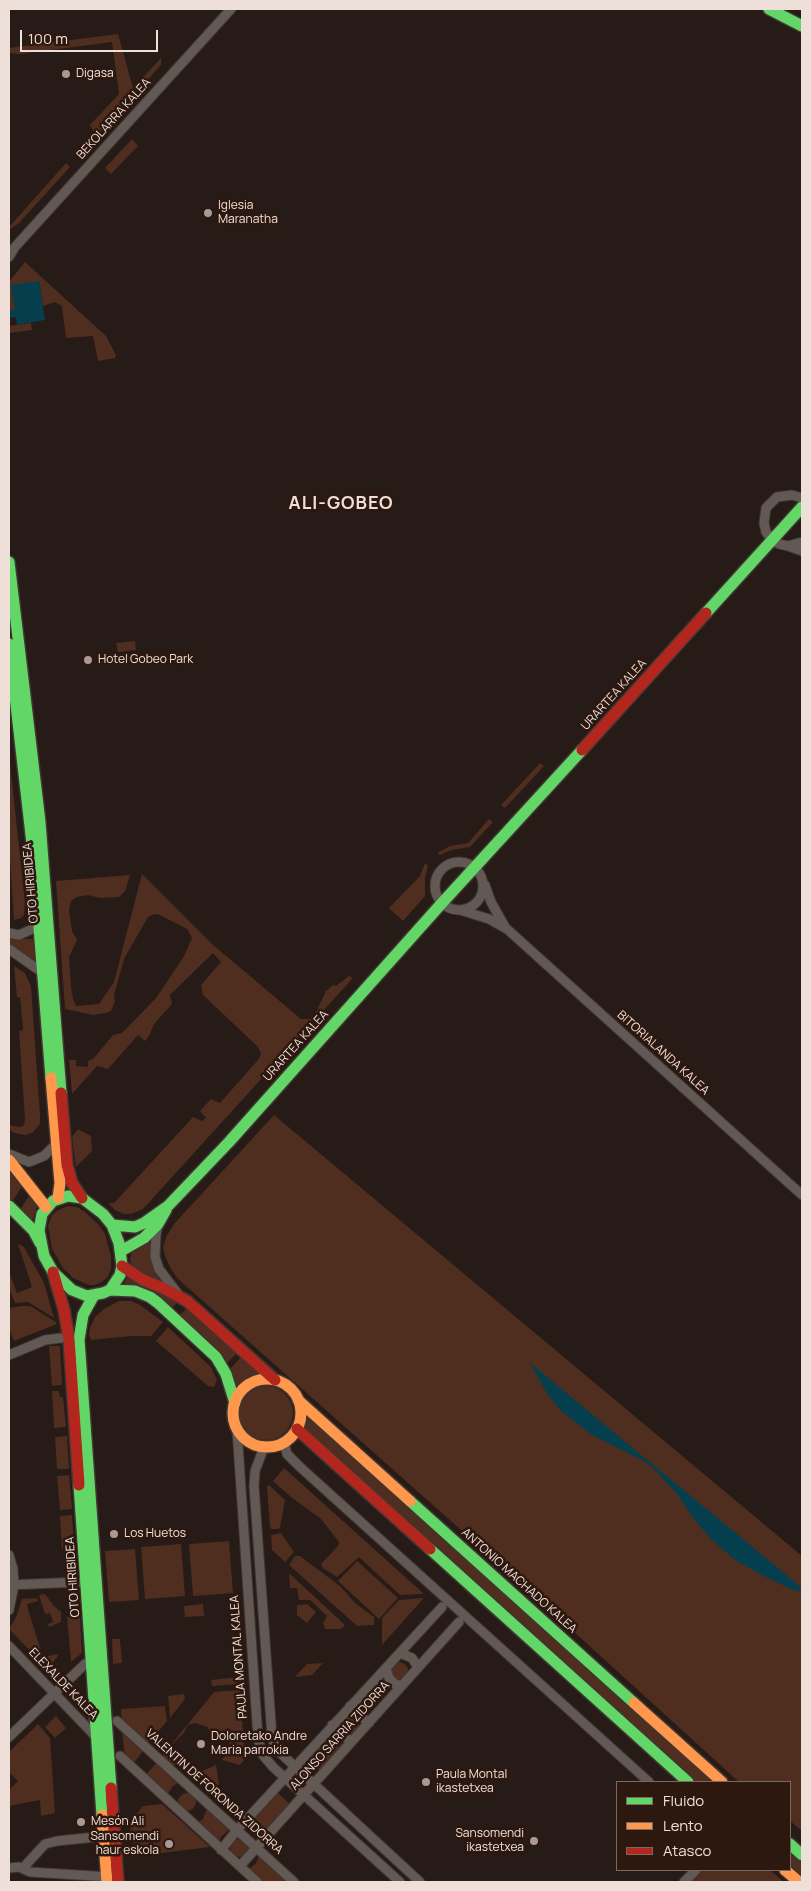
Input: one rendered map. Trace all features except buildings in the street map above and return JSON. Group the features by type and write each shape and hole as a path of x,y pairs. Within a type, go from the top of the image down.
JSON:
{"main road":[{"path":"769,9 802,26"},
{"name":"URARTEA KALEA","path":"112,1225 135,1227 144,1224 168,1206 229,1142 442,903 802,507"},
{"name":"OTO HIRIBIDEA","path":"9,562 40,822 67,1165 72,1184 82,1198"},
{"name":"OTO HIRIBIDEA","path":"9,644 11,684 20,737 33,852 60,1183 58,1198"},
{"path":"9,1160 46,1207"},
{"path":"110,1290 117,1282 122,1266 121,1251 112,1225 103,1214 82,1198 68,1196 58,1198 46,1207 39,1222 40,1242 52,1272 72,1290 87,1296 110,1290 135,1291 150,1297 158,1303 216,1357 226,1374 234,1403 233,1417 237,1430 249,1442 264,1447 278,1445 284,1442 297,1429 300,1420 300,1410 298,1400 289,1388 275,1380 182,1298 143,1280 122,1266"},
{"path":"9,1206 33,1230 40,1242"},
{"name":"URARTEA KALEA","path":"121,1251 144,1238 158,1224 168,1206"},
{"name":"OTO HIRIBIDEA","path":"52,1272 64,1310 69,1339 105,1836 113,1879"},
{"name":"OTO HIRIBIDEA","path":"94,1295 84,1315 79,1340 113,1879"},
{"path":"234,1403 246,1386 255,1382 275,1380"},
{"name":"ANTONIO MACHADO KALEA","path":"298,1400 721,1781"},
{"path":"297,1429 687,1781"},
{"path":"791,1845 802,1855"},
{"path":"786,1871 799,1882"}],"street":[{"name":"BEKOLARRA KALEA","path":"9,257 12,247 231,9"},
{"path":"802,498 792,494 777,497 766,508 764,523 766,532 772,540 802,551"},
{"path":"788,546 802,542"},
{"path":"9,731 20,737"},
{"path":"467,863 475,867 483,880 483,891 478,901 470,908 460,910 450,908 442,903 437,896 435,887 437,878 449,864 467,863"},
{"name":"BITORIALANDA KALEA","path":"483,880 491,902 507,929"},
{"name":"BITORIALANDA KALEA","path":"460,910 489,918 507,929 802,1195"},
{"path":"9,933 19,935 39,926"},
{"path":"9,949 42,973"},
{"path":"9,1154 29,1162 44,1156 56,1144"},
{"path":"158,1224 155,1257 159,1269 182,1298"},
{"path":"9,1355 45,1340 61,1338"},
{"name":"PAULA MONTAL KALEA","path":"237,1430 258,1738 262,1754 285,1778 400,1882"},
{"path":"284,1442 287,1454 300,1468 648,1781"},
{"path":"264,1447 255,1471 254,1486 272,1737 277,1750 420,1882"},
{"path":"9,1555 13,1569 9,1610"},
{"path":"11,1585 79,1582"},
{"name":"ALONSO SARRIA ZIDORRA","path":"221,1850 332,1725 442,1607"},
{"name":"ALONSO SARRIA ZIDORRA","path":"240,1866 459,1622"},
{"name":"ELEXALDE KALEA","path":"9,1646 98,1739"},
{"path":"400,1653 412,1658 418,1667"},
{"path":"9,1737 85,1664 93,1659"},
{"path":"386,1668 389,1678 396,1685 402,1685"},
{"path":"350,1706 368,1723"},
{"name":"VALENTIN DE FORONDA ZIDORRA","path":"117,1721 294,1882"},
{"path":"332,1725 351,1742"},
{"path":"120,1756 257,1882"},
{"path":"23,1868 45,1844 57,1840 105,1836"},
{"path":"9,1868 23,1868 30,1872 113,1879"},
{"path":"684,1882 695,1871"}],"shaded area":[{"path":"118,34 133,88 161,58 161,65 84,151 77,151 94,132 90,125 119,94 112,42 20,54 9,53 9,48"},
{"path":"132,139 138,146 111,174 105,168"},
{"path":"66,163 70,167 19,223 9,230 9,227"},
{"path":"25,262 106,336 116,355 115,358 98,361 93,336 66,338 62,306 55,302 43,306 39,281 15,310 9,311 9,282"},
{"path":"31,323 32,330 9,333 9,326"},
{"path":"135,641 136,650 118,652 116,643"},
{"path":"9,753 25,903 24,915 14,920 9,844"},
{"path":"540,763 544,766 505,808 501,805"},
{"path":"489,819 493,822 470,847 451,850 440,855 437,853 450,846 468,843"},
{"path":"425,863 428,866 425,878 425,896 403,921 389,908 420,876"},
{"path":"142,874 212,944 301,1019 310,1019 316,1012 326,991 333,985 336,986 349,976 353,978 143,1209 131,1214 124,1214 115,1210 108,1203 114,1203 193,1117 202,1121 206,1118 200,1111 211,1099 220,1103 258,1060 261,1054 258,1047 203,995 201,985 221,962 213,953 170,995 172,1004 154,1024 145,1041 138,1035 108,1069 97,1066 72,1094 69,1060 76,1060 76,1066 88,1067 88,1061 94,1058 113,1035 122,1033 156,998 184,956 192,938 187,929 158,914 148,917 124,959 111,1011 93,1015 65,1009 56,881 130,875 125,891 119,897 100,898 88,895 77,897 71,901 69,910 72,931 77,940 69,957 71,988 76,1006 99,1004 114,982"},
{"path":"9,937 36,939 38,965 9,944"},
{"path":"14,966 25,973 31,986 40,1115 40,1123 36,1129 32,1133 25,1135 14,1133 9,1129 9,1124 21,1127 24,1125 25,1120 19,1031 23,1030 20,997 17,997"},
{"path":"274,1115 802,1556 802,1831 791,1822 791,1781 738,1781 496,1561 177,1278 165,1256 163,1247 166,1237 174,1224"},
{"path":"78,1129 91,1136 92,1151 76,1167 72,1137"},
{"path":"9,1169 23,1185 11,1203 9,1201"},
{"path":"30,1194 37,1206 31,1220 20,1210"},
{"path":"68,1206 77,1207 85,1212 99,1225 105,1234 111,1256 111,1269 108,1277 95,1285 89,1285 73,1278 63,1268 52,1249 48,1226 52,1215"},
{"path":"150,1242 151,1257 159,1280 136,1269 132,1266 130,1260 132,1251"},
{"path":"18,1244 24,1247 44,1283 54,1318 28,1302 15,1303 9,1288 9,1272 17,1293 32,1287"},
{"path":"127,1276 179,1301 171,1309 124,1285"},
{"path":"119,1301 131,1301 140,1305 163,1322 151,1336 91,1340 90,1328 95,1317 104,1309"},
{"path":"30,1306 57,1324 14,1341 9,1329 9,1308"},
{"path":"188,1307 238,1352 226,1364 179,1316"},
{"path":"168,1327 211,1367 217,1380 214,1387 208,1386 156,1341"},
{"path":"49,1346 60,1346 62,1385 52,1386"},
{"path":"242,1356 261,1375 246,1379 236,1387 229,1370"},
{"path":"261,1386 271,1386 281,1390 289,1398 293,1413 289,1428 281,1436 271,1440 261,1440 251,1436 243,1428 239,1418 239,1408 243,1398 251,1390"},
{"path":"52,1391 59,1391 60,1397 63,1397 66,1427 54,1428"},
{"path":"305,1412 714,1781 694,1781 301,1427"},
{"path":"67,1436 69,1469 57,1469 55,1437"},
{"path":"284,1468 423,1593 400,1595 359,1557 337,1577 323,1568 321,1564 338,1546 339,1542 321,1519 273,1481"},
{"path":"69,1475 72,1509 60,1510 57,1476"},
{"path":"269,1485 285,1500 280,1528 278,1529 270,1527 267,1487"},
{"path":"72,1515 74,1546 62,1549 60,1516"},
{"path":"281,1533 294,1552 285,1562 272,1550 271,1535"},
{"path":"229,1541 233,1593 193,1596 189,1544"},
{"path":"181,1544 185,1596 145,1599 141,1547"},
{"path":"135,1549 139,1600 109,1602 105,1551"},
{"path":"295,1556 300,1556 340,1586 355,1603 374,1617 374,1625 357,1626 289,1565"},
{"path":"357,1561 398,1598 379,1619 338,1581"},
{"path":"289,1573 345,1625 341,1629 325,1629 323,1623 327,1616 310,1600 299,1600 297,1588 290,1588"},
{"path":"45,1594 61,1612 61,1622 49,1627 48,1624 53,1622 50,1613 45,1614 39,1595"},
{"path":"37,1598 38,1601 27,1604 42,1654 45,1657 57,1654 58,1656 48,1669 9,1629 16,1617 22,1599"},
{"path":"423,1598 382,1645 382,1618 399,1600"},
{"path":"203,1604 204,1616 185,1617 184,1606"},
{"path":"307,1604 316,1612 307,1623 297,1615 297,1605"},
{"path":"80,1616 82,1653 71,1662 67,1617"},
{"path":"112,1639 120,1639 122,1663 113,1664"},
{"path":"399,1662 405,1665 408,1671 405,1677 399,1680 393,1677 390,1671 393,1665"},
{"path":"323,1663 312,1675 295,1677 307,1664"},
{"path":"239,1677 239,1684 212,1686 211,1680"},
{"path":"240,1690 245,1759 240,1765 222,1760 229,1748 230,1740 210,1734 208,1727 195,1723 188,1725 184,1733 170,1746 214,1692"},
{"path":"184,1694 185,1699 170,1718 168,1696"},
{"path":"165,1706 167,1721 147,1745 122,1722 121,1709"},
{"path":"56,1716 66,1728 55,1738 45,1727"},
{"path":"350,1716 356,1719 359,1725 356,1731 350,1734 344,1731 341,1725 344,1719"},
{"path":"38,1724 50,1738 55,1813 41,1816 40,1800 9,1806 9,1790 18,1781 9,1772 9,1752"},
{"path":"122,1732 143,1751 132,1765 125,1758"},
{"path":"331,1733 335,1739 344,1745 320,1771 307,1759"},
{"path":"169,1747 179,1756 173,1768 161,1757"},
{"path":"157,1762 178,1783 173,1786 167,1795 145,1776"},
{"path":"216,1765 219,1784 216,1788 202,1771"},
{"path":"187,1793 193,1796 196,1802 193,1808 187,1811 181,1808 178,1802 181,1796"},
{"path":"278,1793 290,1804 258,1840 246,1828"},
{"path":"162,1804 210,1847 146,1855 131,1840 130,1822 143,1806"},
{"path":"207,1808 230,1829 221,1837 218,1843 196,1823 203,1819"},
{"path":"239,1839 245,1842 248,1848 245,1854 239,1857 233,1854 230,1848 233,1842"},
{"path":"791,1850 802,1860 802,1879 791,1868"},
{"path":"259,1856 289,1882 264,1882 249,1869 256,1863"},
{"path":"695,1871 771,1871 784,1882 684,1882"}],"water":[{"path":"39,281 45,320 17,325 16,317 9,318 9,311 15,309 11,285"},
{"path":"529,1362 802,1588 802,1592 791,1589 735,1560 711,1539 693,1518 678,1495 654,1469 644,1461 592,1435 561,1411 548,1395"}],"traffic: fast":[{"path":"769,9 802,26"},
{"path":"706,613 802,507"},
{"path":"9,562 40,822 61,1093"},
{"path":"9,644 33,852 51,1078"},
{"path":"112,1225 135,1227 168,1206 229,1142 442,903 582,750"},
{"path":"68,1196 82,1198 103,1214 112,1225 119,1243 122,1266 120,1275 110,1290 103,1293 87,1296 72,1290 53,1272 44,1256 39,1230 42,1214 53,1201 68,1196"},
{"path":"9,1206 33,1230 40,1243"},
{"path":"121,1251 144,1238 158,1224 166,1210"},
{"path":"110,1290 135,1291 150,1297 158,1303 216,1357 226,1374 235,1403"},
{"path":"94,1295 83,1315 79,1340 111,1788"},
{"path":"79,1485 102,1815"},
{"path":"410,1501 634,1703"},
{"path":"430,1549 687,1781"},
{"path":"791,1845 802,1855"}],"traffic: slow":[{"path":"51,1078 60,1183 58,1198"},
{"path":"9,1160 46,1207"},
{"path":"267,1379 280,1382 291,1389 298,1400 301,1413 298,1426 291,1437 280,1444 267,1447 254,1444 243,1437 236,1426 233,1413 236,1400 243,1389 254,1382 267,1379"},
{"path":"298,1400 410,1501"},
{"path":"634,1703 721,1781"},
{"path":"102,1815 107,1882"},
{"path":"786,1871 799,1882"}],"traffic: jam":[{"path":"582,750 706,613"},
{"path":"61,1093 67,1165 72,1183 82,1198"},
{"path":"122,1266 143,1280 187,1301 275,1380"},
{"path":"53,1272 64,1310 69,1339 79,1485"},
{"path":"297,1429 430,1549"},
{"path":"111,1788 118,1882"}],"place":[{"name":"Digasa","path":"66,74"},
{"name":"Iglesia Maranatha","path":"208,213"},
{"name":"Hotel Gobeo Park","path":"88,660"},
{"name":"Los Huetos","path":"114,1534"},
{"name":"Doloretako Andre Maria parrokia","path":"201,1744"},
{"name":"Paula Montal ikastetxea","path":"426,1782"},
{"name":"Mesón Ali","path":"81,1822"},
{"name":"Sansomendi ikastetxea","path":"534,1841"},
{"name":"Sansomendi haur eskola","path":"169,1844"}],"district":[{"name":"ALI-GOBEO","path":"341,504"}]}
